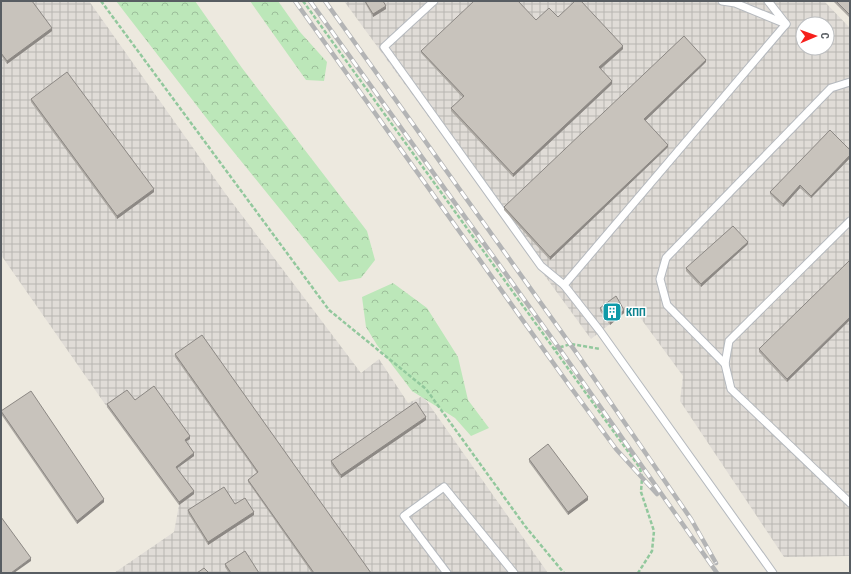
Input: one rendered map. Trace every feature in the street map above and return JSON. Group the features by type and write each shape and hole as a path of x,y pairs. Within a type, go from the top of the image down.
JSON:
{"lane":[{"path":"434,1 384,47 541,266 564,285 614,351 773,573"},
{"path":"722,1 735,3 786,24"},
{"path":"768,1 786,24"},
{"path":"564,285 786,24"},
{"path":"725,364 667,305 660,278 666,258 831,88 850,82"},
{"path":"850,221 729,341 725,364 731,389 850,503"},
{"path":"447,573 404,516 444,487 514,573"}],"path":[{"path":"101,1 329,310 426,389 525,526 564,573"},
{"path":"303,1 640,468 642,478 641,492 654,532 652,551 638,573"},
{"path":"554,349 571,344 614,351"}],"shaded area":[{"path":"1,1 89,1 225,193 361,373 379,359 408,403 423,396 548,573 114,573 174,532 179,505 107,407 1,255"},
{"path":"344,1 824,1 850,28 850,556 784,557 680,401 683,376 636,312 624,313 591,339"}],"green space":[{"path":"116,1 195,1 242,68 367,231 375,260 361,278 339,282 211,124"},
{"path":"250,1 278,1 300,32 327,62 324,81 306,80"},
{"path":"393,283 427,308 458,357 468,400 489,428 471,436 455,418 412,391 377,345 366,327 362,297"}],"building":[{"path":"1,1 32,1 52,28 7,61 1,53"},
{"path":"365,1 383,1 386,6 373,14"},
{"path":"474,1 518,1 536,20 549,8 558,17 575,1 581,1 623,46 599,67 612,81 513,174 451,108 464,96 421,51"},
{"path":"836,1 850,1 850,15"},
{"path":"684,36 706,60 644,119 668,145 550,257 504,207"},
{"path":"67,72 154,189 117,216 31,99"},
{"path":"830,130 850,150 850,155 811,196 800,185 783,204 770,192"},
{"path":"733,226 748,242 701,284 686,268"},
{"path":"850,260 850,317 787,379 759,349"},
{"name":"КПП","path":"616,296 624,310 610,322 600,308"},
{"path":"202,335 371,573 314,573 248,480 258,472 175,354"},
{"path":"154,386 190,436 185,440 194,453 176,467 194,491 179,502 107,404 127,390 135,400"},
{"path":"31,391 104,499 77,521 1,411"},
{"path":"416,402 426,417 341,475 331,461"},
{"path":"548,444 588,497 568,512 529,459"},
{"path":"224,487 235,504 245,498 254,512 208,542 188,510"},
{"path":"1,517 31,558 11,573 1,573"},
{"path":"245,551 259,573 231,573 225,564"},
{"path":"204,568 209,573 197,573"}],"railway":[{"path":"295,1 569,385 616,449 657,494"},
{"path":"310,1 559,348 717,573"},
{"path":"325,1 578,355 691,519 716,563"}],"place":[{"name":"КПП","path":"612,312"}]}
